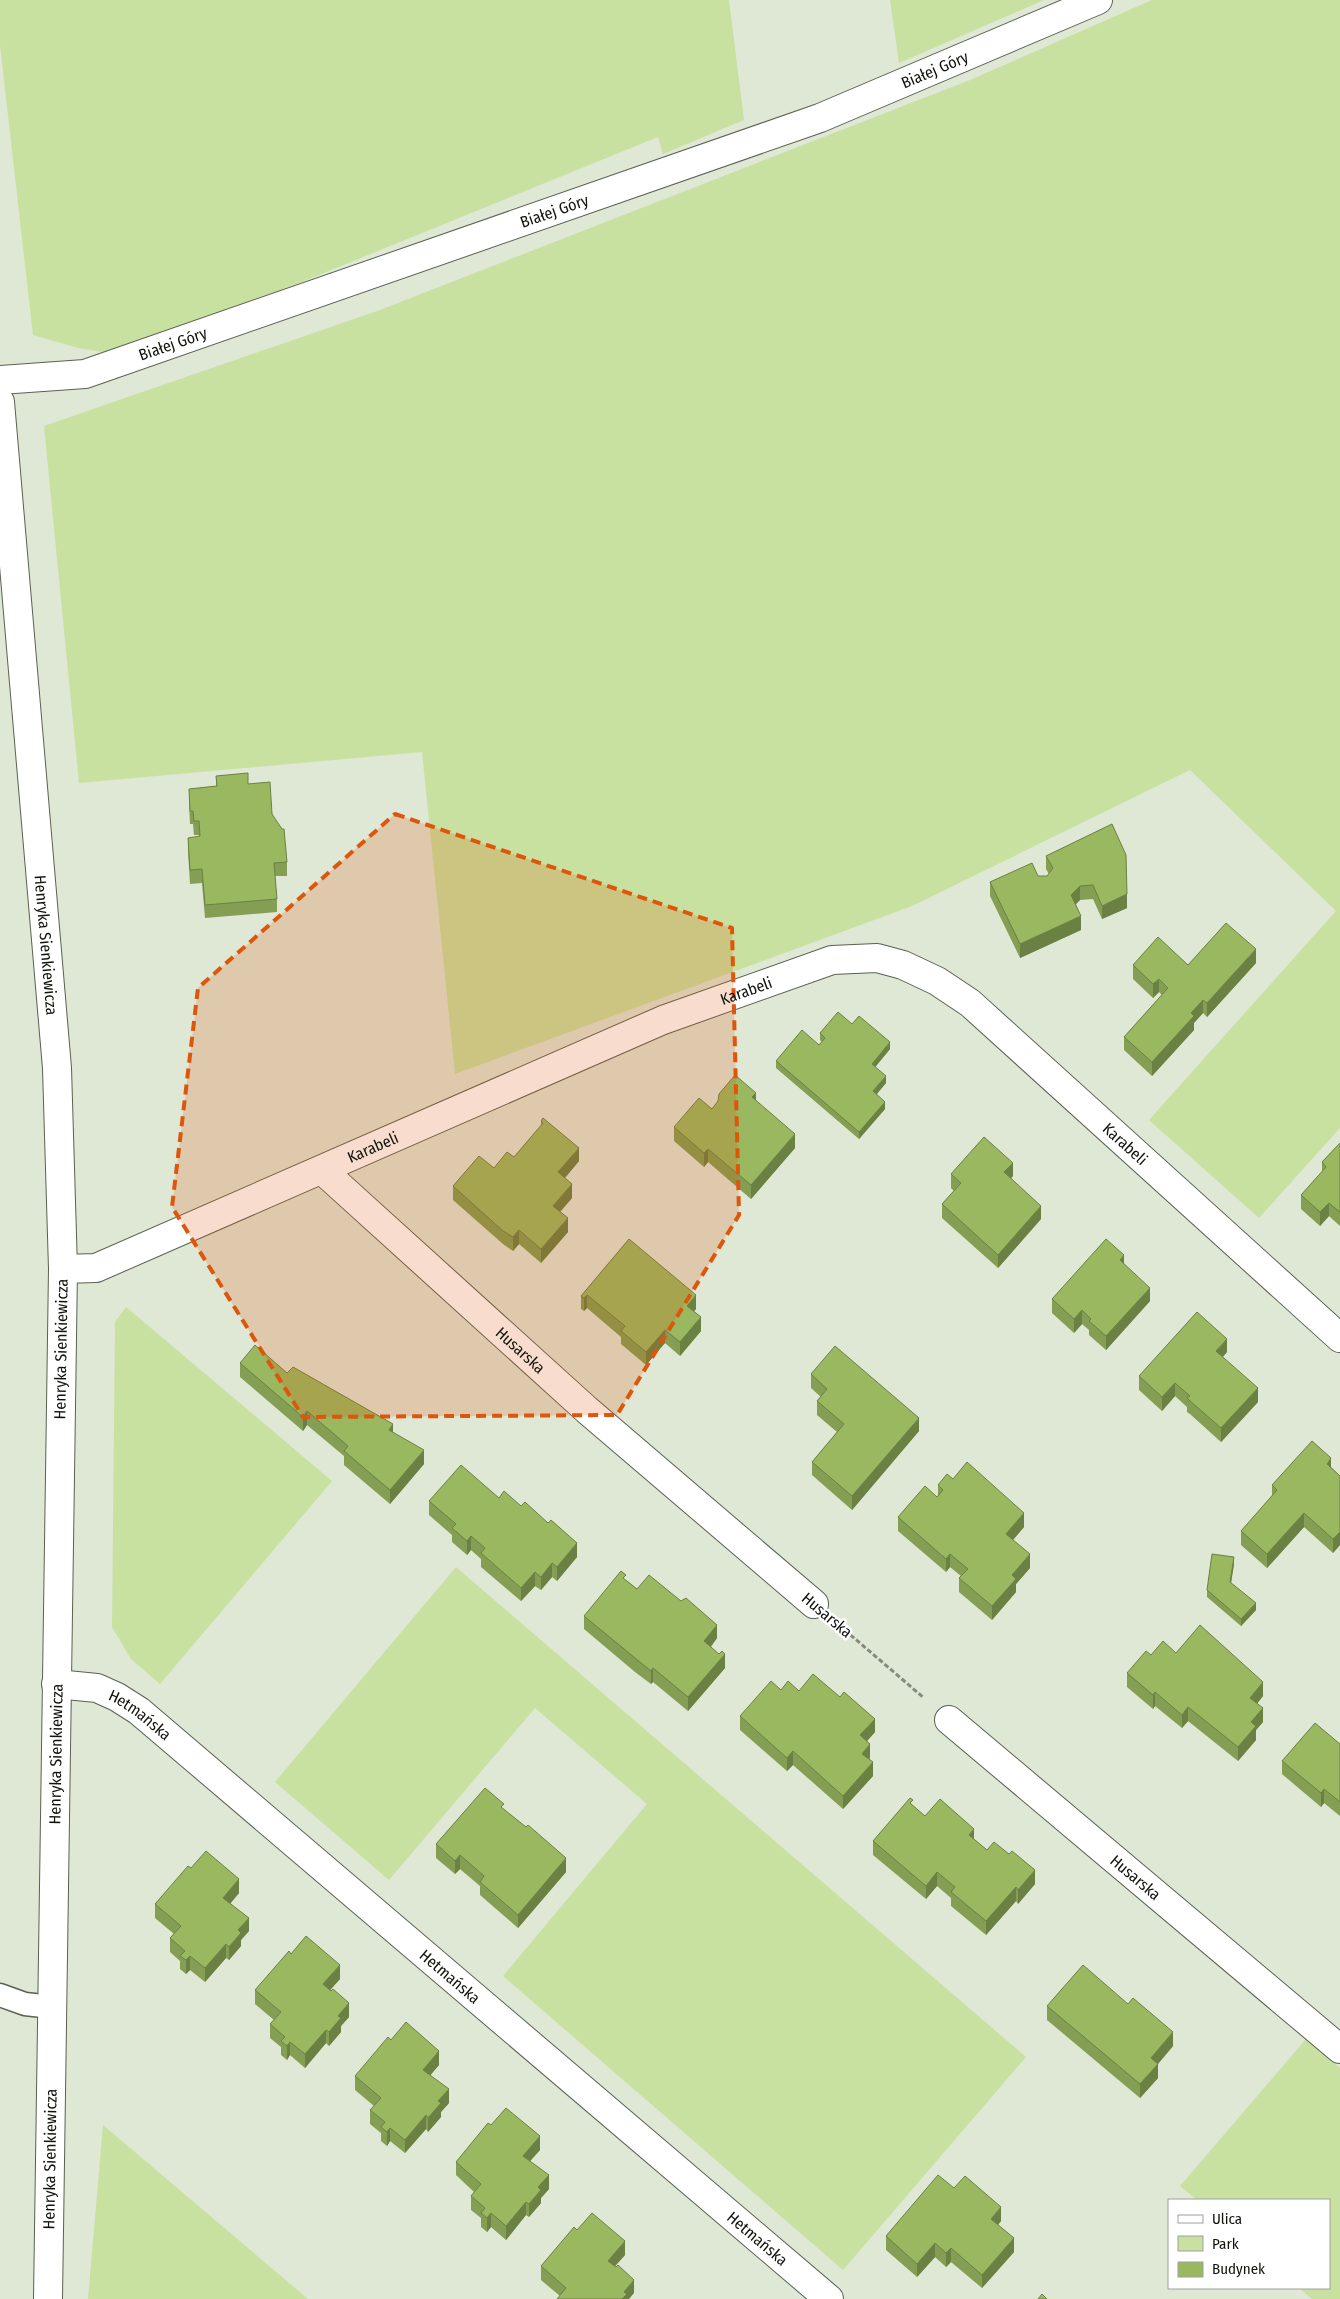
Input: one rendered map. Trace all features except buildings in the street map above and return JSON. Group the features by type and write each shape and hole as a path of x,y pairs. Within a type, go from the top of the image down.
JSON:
{"street":[{"name":"Białej Góry","path":"0,380 85,374 820,118 1098,0"},
{"name":"Henryka Sienkiewicza","path":"0,402 57,1068 63,1270 48,2299"},
{"name":"Karabeli","path":"63,1270 96,1268 663,1020 832,960 877,958 903,965 937,981 970,1003 1340,1338"},
{"name":"Husarska","path":"322,1170 587,1410 814,1604"},
{"name":"Hetmańska","path":"56,1684 97,1688 117,1697 139,1711 829,2299"},
{"name":"Husarska","path":"950,1720 1340,2049"}],"lane":[{"path":"0,1996 25,2004 52,2007"}],"path":[{"name":"Husarska","path":"814,1604 950,1720"}],"highlighted area":[{"path":"395,814 732,928 739,1215 617,1415 303,1417 172,1207 198,988"}],"green space":[{"path":"0,0 729,0 744,120 663,154 658,137 255,301 103,352 78,348 33,335 0,45"},
{"path":"890,0 1044,0 899,63"},
{"path":"1152,0 1340,0 1340,1128 1259,1218 1149,1120 1336,911 1190,770 912,906 455,1074 422,752 79,783 44,426 380,310 970,80"},
{"path":"126,1307 332,1481 160,1684 131,1659 112,1627 115,1322"},
{"path":"456,1567 1026,2057 843,2270 503,1976 647,1804 535,1708 389,1880 275,1782"},
{"path":"1306,2039 1340,2068 1340,2299 1312,2299 1300,2289 1330,2289 1330,2199 1196,2199 1180,2186"},
{"path":"103,2125 308,2299 88,2299"}]}
